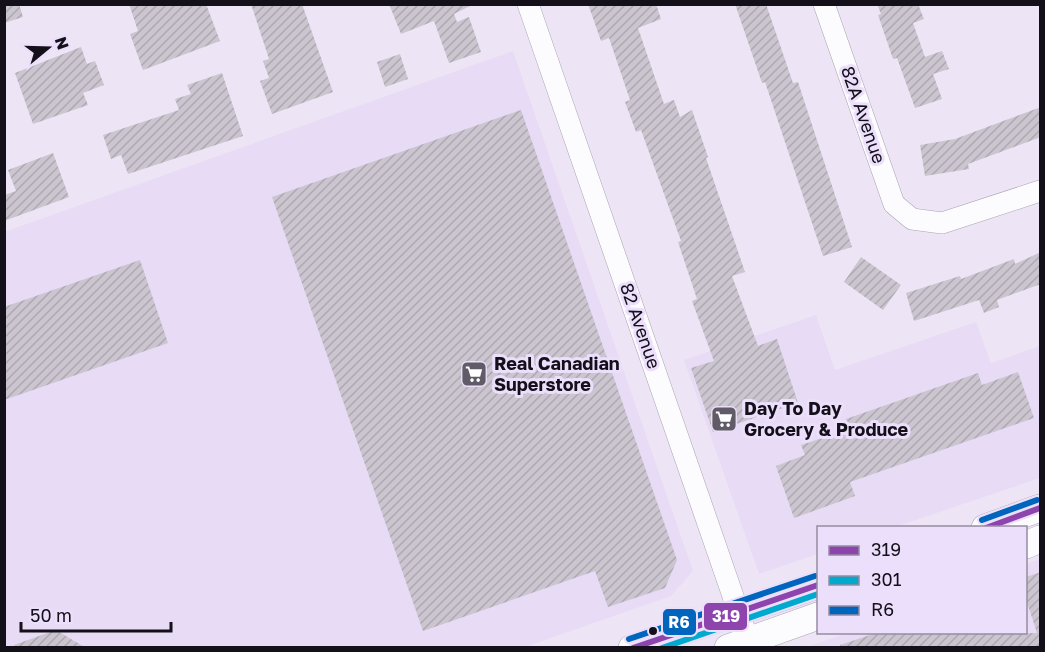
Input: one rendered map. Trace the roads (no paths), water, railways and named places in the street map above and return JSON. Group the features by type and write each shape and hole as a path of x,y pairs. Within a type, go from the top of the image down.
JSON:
{"main road":[{"path":"991,526 1041,508"},
{"path":"1027,545 1041,539"},
{"path":"632,648 817,586"},
{"path":"742,645 817,617"}],"street":[{"name":"82 Avenue","path":"528,4 738,611 742,645"},
{"name":"82A Avenue","path":"824,4 894,204 912,219 942,223 1041,191"}],"place":[{"name":"Real Canadian Superstore","path":"474,374"},
{"name":"Day To Day Grocery & Produce","path":"724,419"}]}
